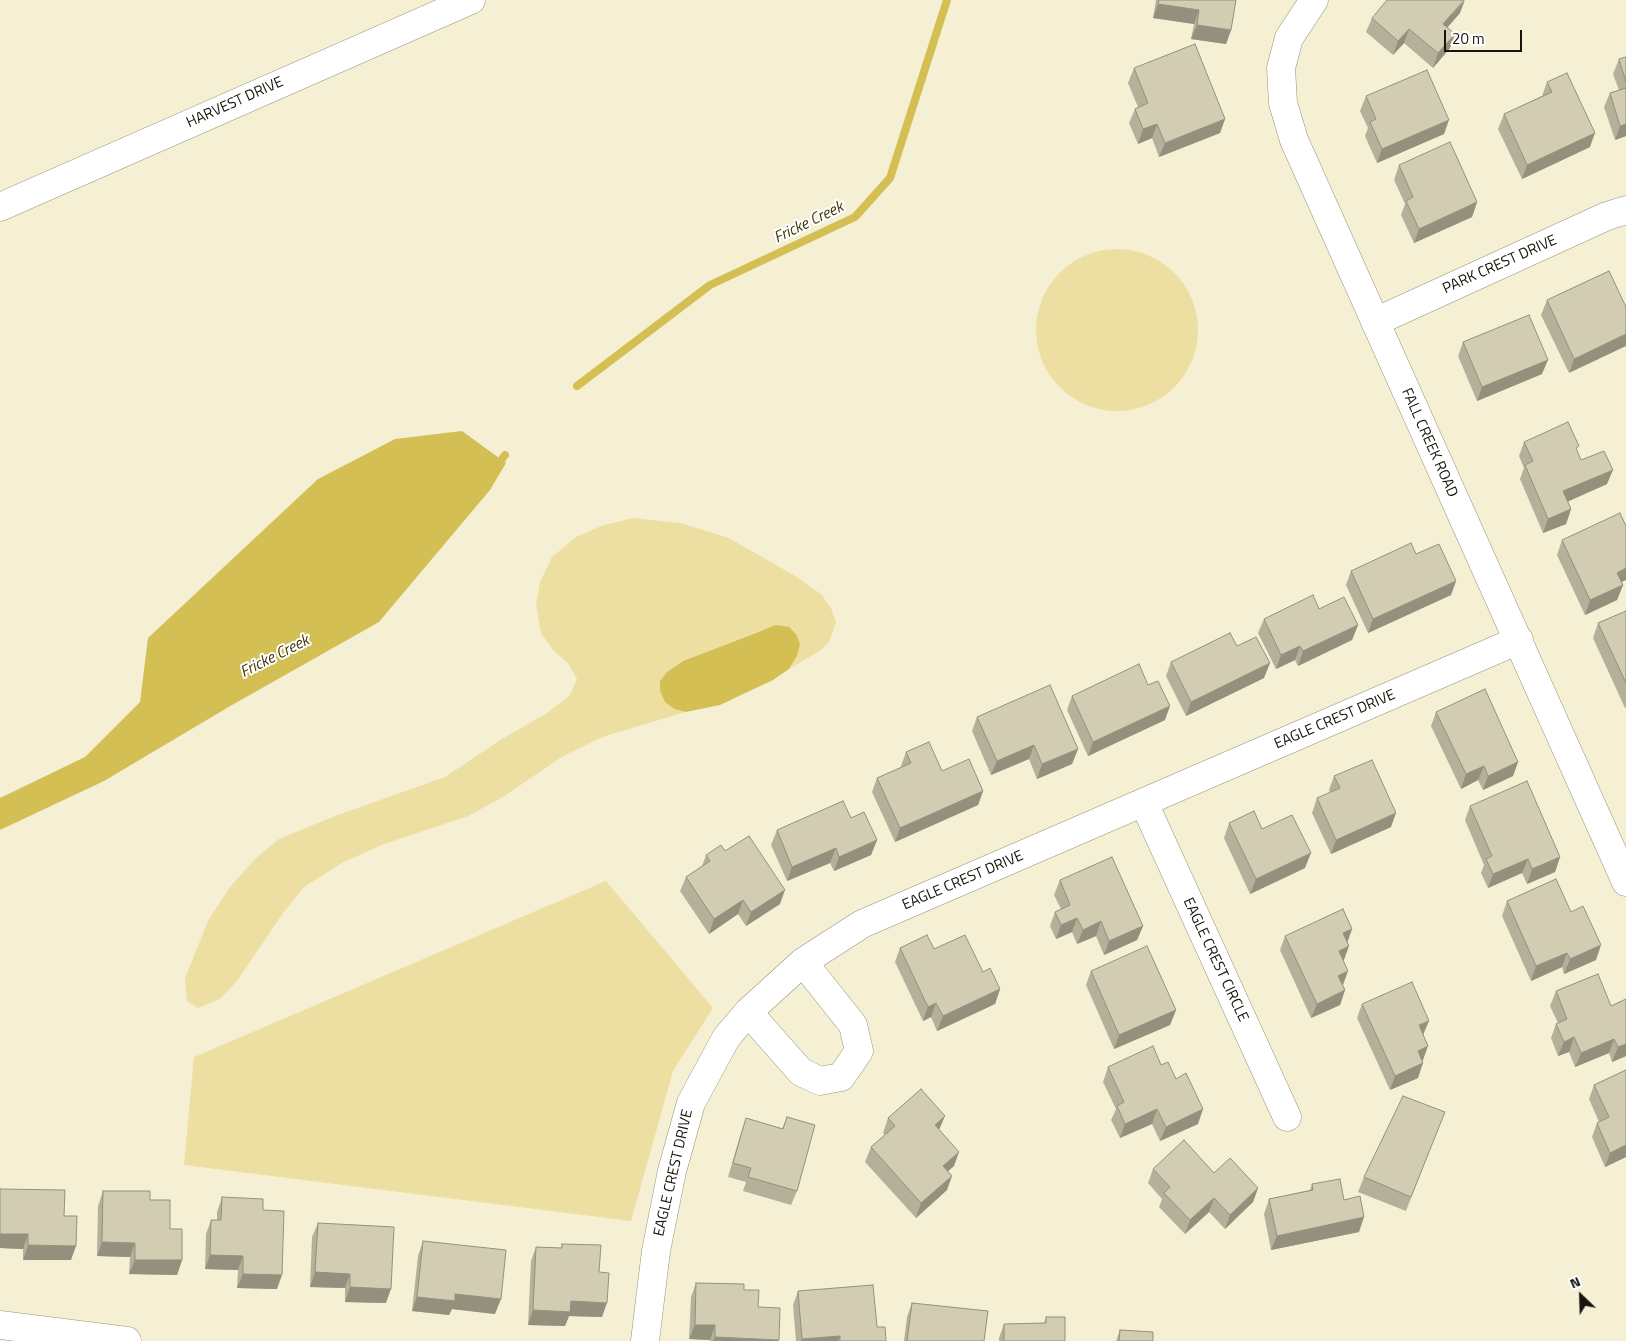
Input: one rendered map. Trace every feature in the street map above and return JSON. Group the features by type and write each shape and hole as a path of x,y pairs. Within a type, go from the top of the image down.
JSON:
{"street":[{"name":"HARVEST DRIVE","path":"0,207 471,0"},
{"name":"FALL CREEK ROAD","path":"1314,0 1289,38 1281,68 1283,103 1294,140 1626,882"},
{"name":"PARK CREST DRIVE","path":"1375,322 1607,216 1626,210"},
{"name":"EAGLE CREST DRIVE","path":"645,1341 656,1250 672,1170 691,1103 726,1038 748,1012 802,962 862,924 1519,640"},
{"name":"EAGLE CREST CIRCLE","path":"1144,803 1287,1117"},
{"path":"748,1012 801,1072 820,1081 841,1077 859,1051 853,1026 802,962"},
{"path":"0,1325 127,1341"}],"shaded area":[{"path":"1125,249 1148,255 1168,267 1180,279 1195,306 1198,330 1195,354 1192,361 1180,381 1168,393 1141,408 1109,411 1086,405 1066,393 1054,381 1039,354 1036,322 1042,299 1054,279 1066,267 1093,252"},
{"path":"633,518 680,523 729,538 795,576 821,594 831,608 836,622 829,642 818,652 789,669 797,656 761,630 683,661 667,672 660,681 660,691 665,702 674,709 686,712 605,736 563,756 503,797 468,816 384,844 342,863 304,887 283,913 237,981 220,999 198,1008 187,1001 185,978 209,919 230,887 255,859 279,839 335,816 445,777 502,739 547,713 570,695 577,679 568,663 553,650 541,633 536,605 540,582 552,557 576,537 601,526"},
{"path":"606,881 713,1008 673,1071 631,1221 184,1165 194,1057"}],"water":[{"path":"462,431 506,463 490,490 379,622 232,705 104,781 0,830 0,798 85,757 140,702 148,638 318,479 395,439"},
{"path":"776,625 789,627 796,634 800,644 797,656 789,669 773,680 720,705 686,712 674,709 665,702 660,691 660,681 667,672 683,661"}],"building":[{"path":"1159,0 1236,0 1231,30 1197,25 1199,10 1158,4"},
{"path":"1387,0 1464,0 1443,24 1455,34 1438,53 1409,29 1398,41 1372,18"},
{"path":"1195,44 1225,119 1165,143 1157,124 1143,129 1135,109 1148,103 1134,68"},
{"path":"1626,57 1626,82 1619,59"},
{"path":"1427,70 1449,120 1382,149 1370,122 1376,119 1366,96"},
{"path":"1567,73 1595,133 1527,165 1504,114 1552,92 1547,82"},
{"path":"1626,88 1626,124 1620,126 1610,93"},
{"path":"1450,142 1477,202 1419,229 1406,201 1413,197 1399,165"},
{"path":"1609,271 1626,307 1626,334 1574,359 1547,300"},
{"path":"1529,315 1548,360 1482,387 1463,342"},
{"path":"1568,422 1579,446 1576,448 1581,460 1604,451 1613,470 1563,491 1571,509 1548,519 1525,465 1533,461 1524,442"},
{"path":"1620,513 1626,526 1626,568 1617,573 1623,585 1590,600 1562,540"},
{"path":"1411,543 1416,554 1439,544 1456,581 1373,619 1351,571"},
{"path":"1313,595 1319,609 1344,597 1358,625 1303,651 1300,646 1281,655 1264,619"},
{"path":"1626,611 1626,683 1598,623"},
{"path":"1230,633 1237,646 1256,637 1270,663 1191,702 1171,662"},
{"path":"1139,664 1148,685 1158,681 1170,706 1093,742 1072,696"},
{"path":"1050,685 1078,749 1042,764 1034,745 997,761 977,717"},
{"path":"1485,689 1518,762 1488,776 1484,766 1466,774 1436,712"},
{"path":"929,742 942,771 969,759 983,791 900,828 877,778 911,763 906,752"},
{"path":"1372,760 1396,813 1336,840 1317,798 1340,788 1334,776"},
{"path":"1527,781 1560,857 1532,869 1528,859 1493,874 1486,859 1492,856 1470,806"},
{"path":"843,801 851,818 864,812 877,840 839,857 836,848 792,867 777,830"},
{"path":"1254,811 1262,829 1292,815 1311,853 1256,879 1229,823"},
{"path":"749,836 785,890 751,912 743,900 714,919 686,877 710,861 706,855 721,845 725,851"},
{"path":"1112,857 1143,926 1109,941 1101,921 1083,930 1077,918 1061,925 1055,912 1070,905 1060,880"},
{"path":"1556,879 1571,912 1583,906 1601,945 1570,959 1567,953 1536,966 1507,901"},
{"path":"1343,909 1352,929 1343,933 1349,946 1339,951 1348,971 1338,976 1345,990 1317,1004 1285,936"},
{"path":"927,935 934,949 965,935 983,972 990,968 1000,989 943,1016 936,1003 928,1007 900,948"},
{"path":"1147,946 1176,1010 1119,1035 1091,971"},
{"path":"1598,974 1611,1006 1626,999 1626,1044 1618,1047 1614,1039 1581,1053 1574,1037 1564,1042 1556,1024 1567,1019 1556,991"},
{"path":"1412,982 1429,1021 1419,1025 1428,1046 1418,1051 1423,1063 1395,1076 1362,1004"},
{"path":"1153,1046 1161,1065 1168,1062 1176,1079 1186,1073 1203,1109 1166,1127 1157,1109 1125,1124 1117,1106 1124,1102 1108,1067"},
{"path":"1626,1070 1626,1145 1610,1153 1597,1123 1609,1117 1594,1085"},
{"path":"921,1089 945,1116 935,1125 959,1152 943,1166 952,1176 921,1203 871,1147 895,1126 888,1118"},
{"path":"1403,1096 1445,1112 1411,1197 1364,1177"},
{"path":"787,1117 815,1125 797,1191 748,1177 751,1168 733,1163 746,1118 783,1129"},
{"path":"1184,1140 1214,1173 1230,1158 1258,1188 1230,1215 1214,1198 1190,1220 1164,1193 1170,1187 1153,1169"},
{"path":"1340,1179 1344,1200 1360,1196 1364,1217 1277,1236 1269,1199 1313,1190 1312,1184"},
{"path":"0,1189 65,1190 64,1216 77,1216 76,1246 28,1245 28,1234 0,1234"},
{"path":"103,1191 150,1191 150,1200 170,1200 170,1229 182,1229 182,1260 135,1260 135,1243 102,1242"},
{"path":"222,1197 263,1199 263,1210 284,1211 282,1275 243,1274 243,1256 210,1255 211,1220 221,1220"},
{"path":"318,1223 394,1227 391,1289 350,1287 350,1274 315,1272"},
{"path":"423,1241 506,1250 501,1299 455,1294 455,1301 417,1297"},
{"path":"562,1244 601,1245 599,1272 609,1273 607,1303 571,1301 570,1312 533,1310 536,1247 562,1248"},
{"path":"696,1283 744,1284 744,1290 759,1290 758,1307 780,1308 779,1340 715,1337 715,1325 695,1325"},
{"path":"873,1285 877,1327 885,1327 886,1341 840,1341 840,1336 802,1339 798,1291"},
{"path":"912,1303 988,1311 984,1341 907,1341"},
{"path":"1046,1317 1065,1317 1065,1341 1004,1341 1004,1324 1046,1323"},
{"path":"1120,1330 1153,1332 1153,1341 1119,1341"}],"waterway":[{"name":"Fricke Creek","path":"577,386 710,285 855,217 890,178 947,0"},
{"name":"Fricke Creek","path":"497,466 505,455"}]}
